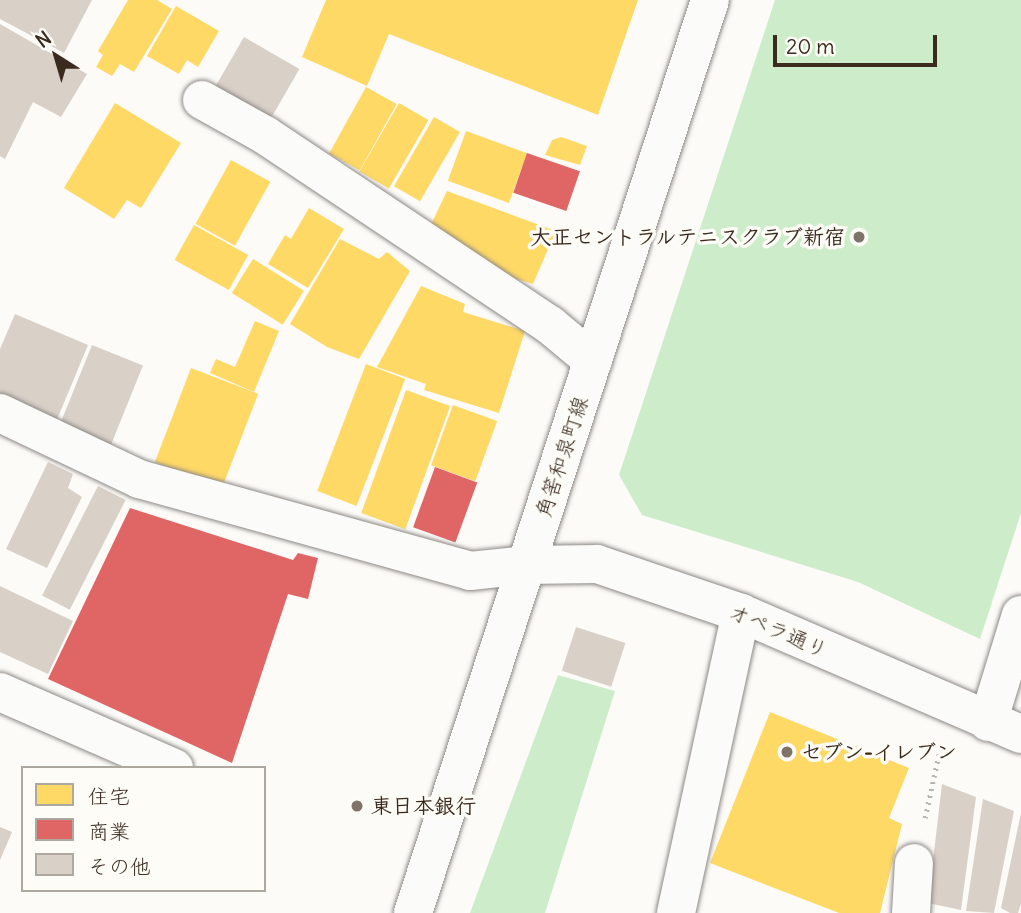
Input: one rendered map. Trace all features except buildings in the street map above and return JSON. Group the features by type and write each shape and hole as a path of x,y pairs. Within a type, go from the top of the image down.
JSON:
{"main road":[{"name":"角筈和泉町線","path":"413,913 710,0"},
{"path":"202,100 265,135 550,325 593,361"},
{"name":"オペラ通り","path":"0,413 139,479 470,571 526,565 597,564 741,613 1004,728"},
{"path":"676,913 741,613"},
{"path":"1004,728 1021,615"},
{"path":"0,692 169,766"},
{"path":"911,913 914,863"}],"path":[{"path":"914,863 939,753"}],"green space":[{"name":"大正セントラルテニスクラブ新宿","path":"775,0 1021,0 1021,513 980,639 858,582 642,515 619,475"},
{"path":"558,675 615,691 545,913 470,913"}],"place":[{"name":"大正セントラルテニスクラブ新宿","path":"859,237"},
{"name":"セブン-イレブン","path":"787,752"},
{"name":"東日本銀行","path":"357,806"}]}
